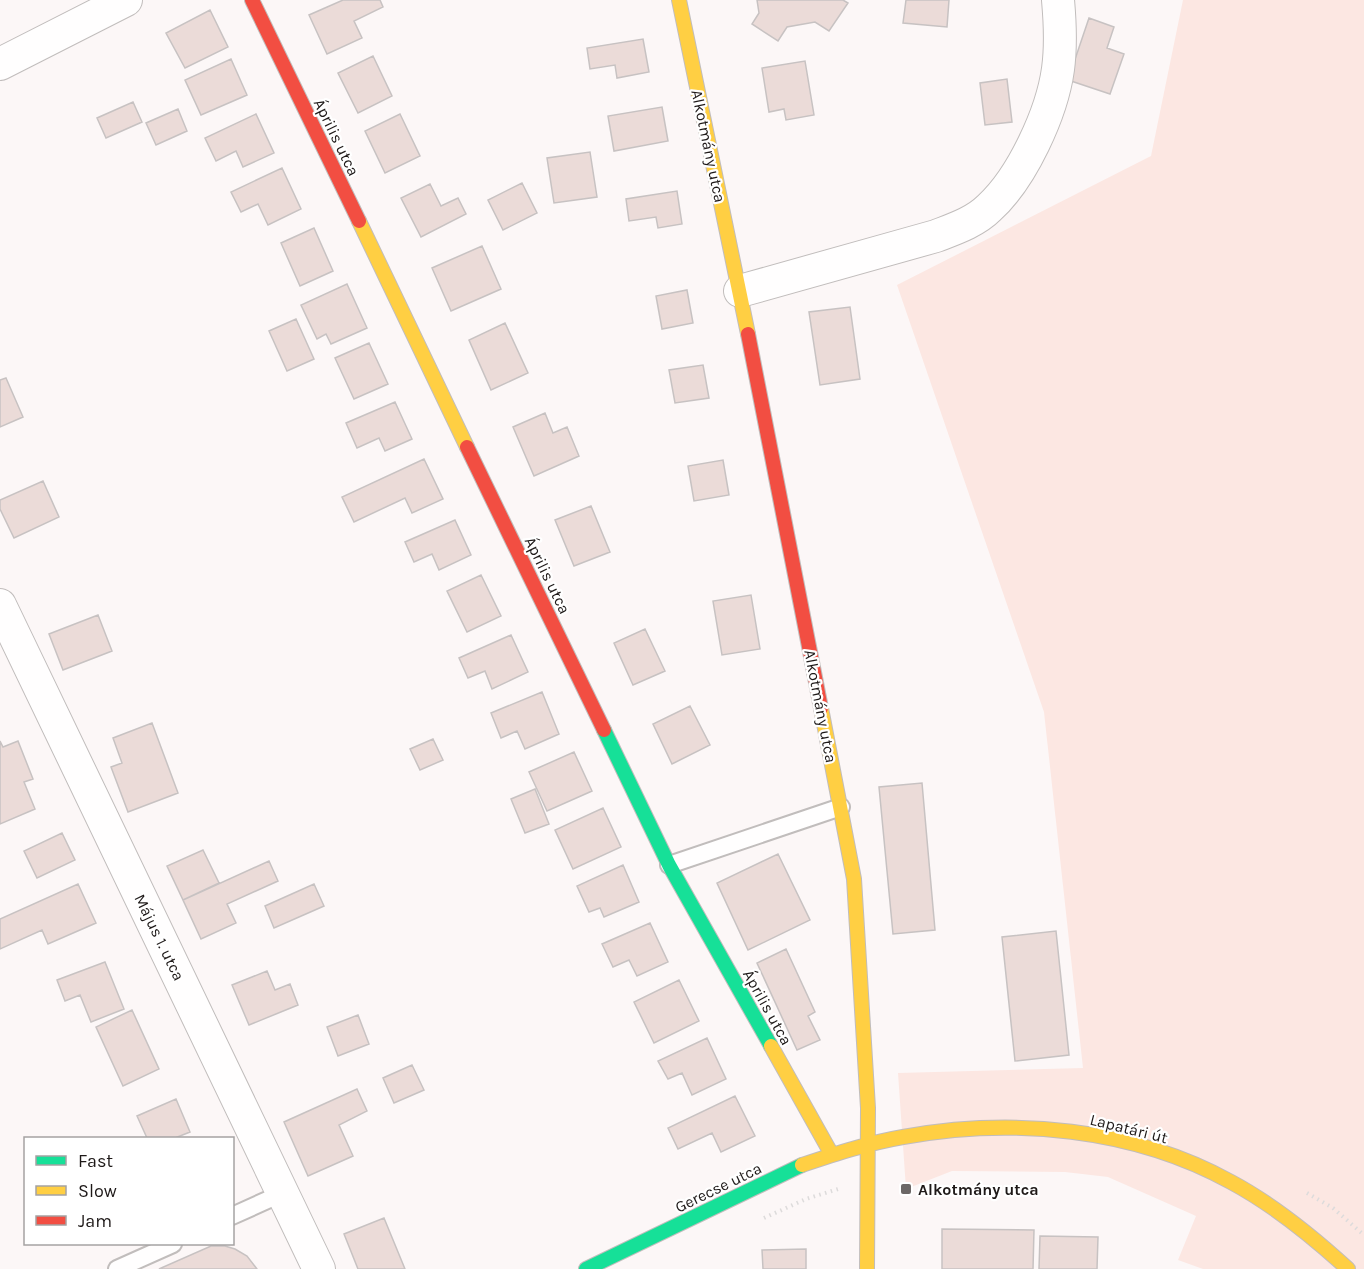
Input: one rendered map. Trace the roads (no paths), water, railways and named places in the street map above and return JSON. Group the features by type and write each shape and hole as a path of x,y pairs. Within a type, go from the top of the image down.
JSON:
{"street":[{"path":"0,64 126,0"},
{"name":"Április utca","path":"252,0 669,865 832,1155"},
{"name":"Alkotmány utca","path":"679,0 740,291 854,879 868,1108 867,1269"},
{"path":"740,291 936,236 962,226 989,209 1011,183 1029,153 1046,114 1058,70 1058,0"},
{"name":"Május 1. utca","path":"0,605 319,1269"},
{"name":"Lapatári út","path":"868,1144 951,1129 982,1128 1052,1130 1106,1137 1163,1153 1213,1173 1272,1207 1331,1252 1348,1269"},
{"name":"Gerecse utca","path":"585,1269 800,1165 868,1144"}],"lane":[{"path":"669,865 841,807"},
{"path":"234,1215 283,1193"},
{"path":"117,1269 170,1245"},
{"path":"1320,1269 1331,1252"}],"place":[{"name":"Alkotmány utca","path":"906,1189"}]}
